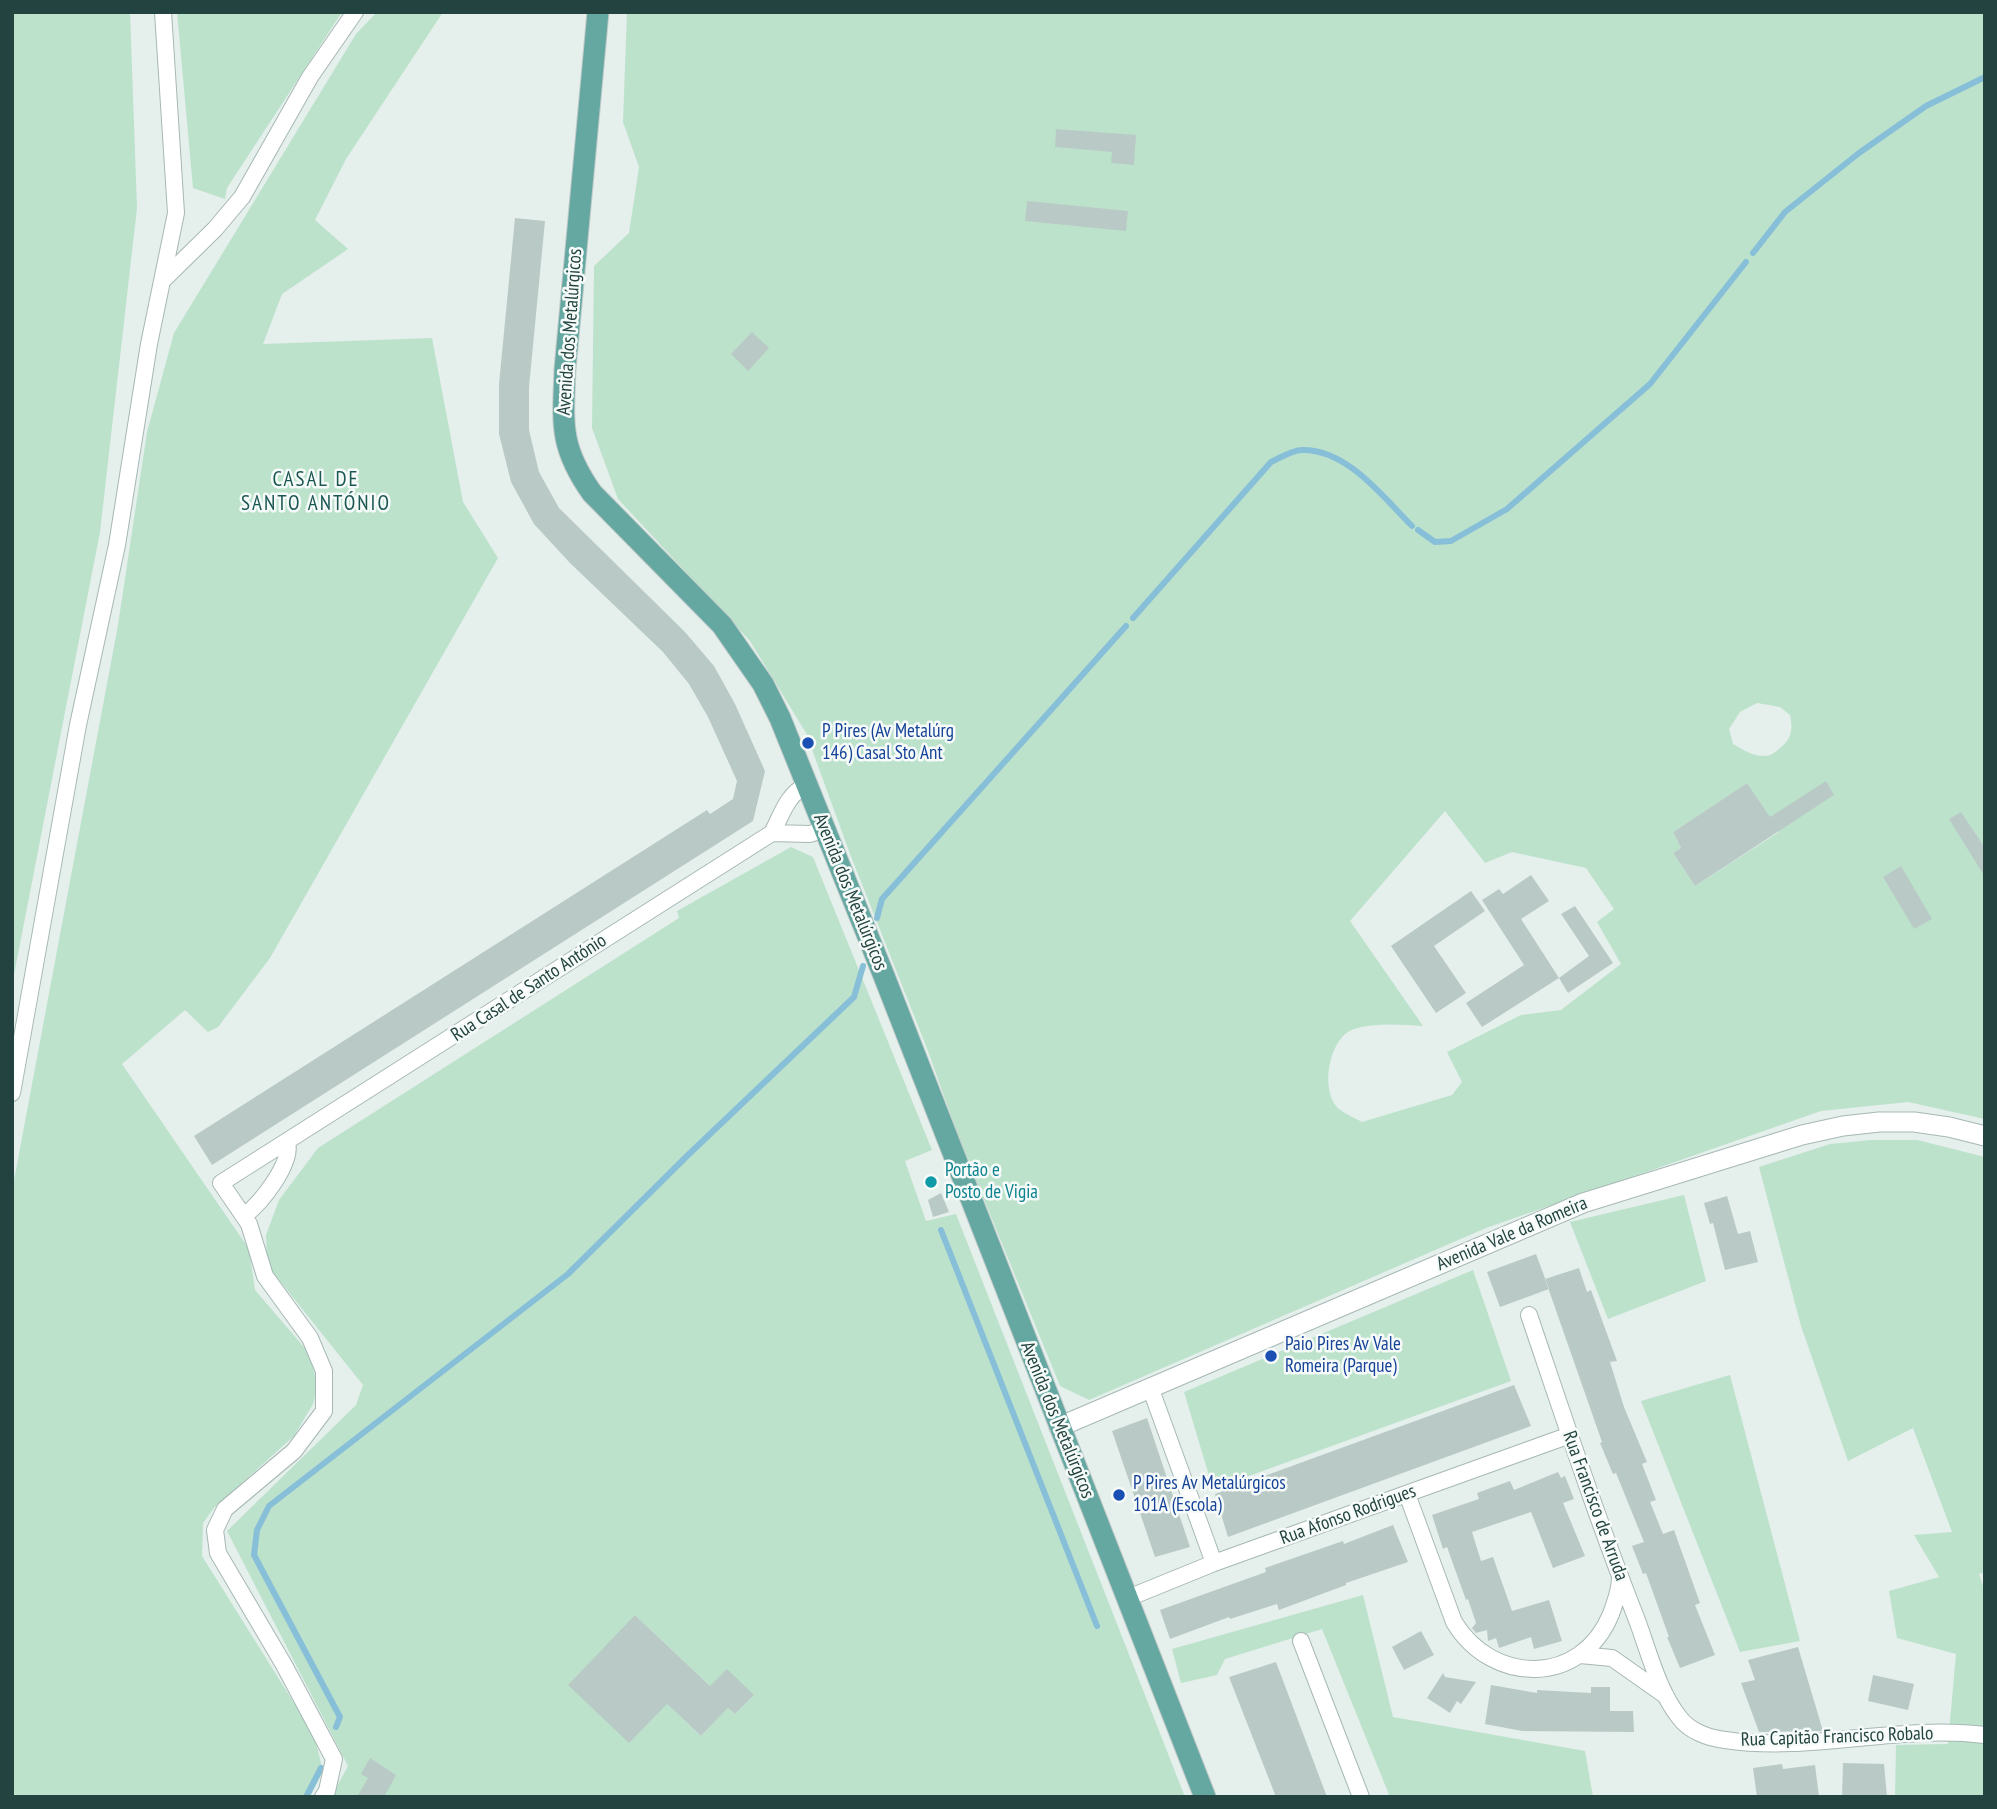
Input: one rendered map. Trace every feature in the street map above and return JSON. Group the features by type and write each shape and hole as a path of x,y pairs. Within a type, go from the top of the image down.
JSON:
{"main road":[{"name":"Avenida dos Metalúrgicos","path":"598,12 565,369 563,418 568,452 576,471 592,493 699,599 743,652 780,718 1205,1797"}],"street":[{"path":"12,1093 78,725 117,545 147,353 176,213 163,12"},
{"path":"162,281 243,197 310,77 355,12"},
{"path":"806,785 795,791 789,799 772,833 810,834 825,830"},
{"name":"Rua Casal de Santo António","path":"245,1215 221,1183 772,833"},
{"name":"Avenida Vale da Romeira","path":"1059,1426 1583,1203 1802,1135 1843,1126 1902,1122 1949,1127 1985,1136"},
{"path":"287,1142 288,1156 283,1165 263,1199 245,1215 265,1276 310,1338 324,1371 324,1411 294,1451 225,1509 215,1530 218,1553 284,1665 334,1759 327,1791 323,1797"},
{"name":"Rua Francisco de Arruda","path":"1529,1314 1620,1578 1666,1696"},
{"path":"1150,1387 1214,1563"},
{"name":"Rua Afonso Rodrigues","path":"1128,1598 1214,1563 1570,1435"},
{"path":"1407,1494 1454,1622 1475,1648 1506,1666 1530,1670 1549,1668 1580,1655 1606,1625 1620,1588 1620,1578"},
{"path":"1301,1641 1361,1797"},
{"path":"1580,1655 1612,1658 1666,1696"},
{"name":"Rua Capitão Francisco Robalo","path":"1666,1696 1680,1719 1698,1733 1723,1740 1751,1743 1804,1742 1900,1733 1960,1732 1985,1735"}],"green space":[{"path":"12,12 130,12 137,208 100,532 12,985"},
{"path":"177,12 342,12 227,188 225,199 193,188"},
{"path":"377,12 443,12 346,159 315,220 348,249 282,294 263,344 432,338 463,502 498,558 270,958 218,1027 208,1032 185,1010 122,1064 249,1249 255,1290 309,1353 318,1386 313,1404 294,1436 214,1508 203,1523 202,1556 314,1735 323,1771 310,1797 12,1797 12,1191 118,625 147,432 174,333 356,34"},
{"path":"627,12 1985,12 1985,1119 1908,1102 1821,1111 1486,1228 1089,1400 1060,1386 957,1133 806,733 750,641 618,499 592,428 594,266 629,233 639,167 623,122","holes":["1757,703 1780,707 1790,715 1789,738 1769,755 1752,754 1733,744 1729,729 1740,712","1747,783 1779,832 1695,886 1673,853 1681,848 1673,832","1445,811 1485,863 1512,852 1586,868 1614,909 1597,922 1621,964 1561,1010 1521,1015 1447,1052 1462,1082 1452,1095 1362,1122 1339,1109 1329,1090 1330,1065 1338,1042 1354,1029 1371,1025 1423,1026 1350,921"]},
{"path":"791,847 813,857 932,1150 905,1161 926,1221 956,1214 1185,1797 331,1797 348,1766 227,1531 356,1405 363,1385 267,1265 266,1235 279,1200 318,1148 679,918 677,911","holes":["635,1615 710,1686 754,1695 735,1714 728,1708 701,1736 667,1704"]},
{"path":"1871,1140 1917,1140 1985,1157 1985,1572 1979,1574 1985,1592 1985,1797 1895,1797 1896,1745 1948,1744 1956,1654 1897,1638 1889,1591 1939,1577 1914,1535 1952,1532 1913,1428 1848,1461 1801,1326 1759,1167 1830,1144"},
{"path":"1684,1195 1706,1281 1608,1319 1570,1222"},
{"path":"1473,1270 1511,1381 1213,1489 1184,1392"},
{"path":"1730,1375 1800,1641 1740,1652 1641,1401"},
{"path":"1363,1595 1393,1717 1585,1751 1593,1797 1390,1797 1322,1629 1225,1659 1217,1675 1181,1683 1172,1649"}],"building":[{"path":"1056,129 1136,135 1134,165 1111,163 1112,152 1055,147"},
{"path":"1027,201 1128,211 1126,231 1025,221"},
{"path":"515,218 545,221 529,387 529,430 539,472 559,508 685,632 714,666 735,704 765,771 753,821 212,1165 194,1136 707,810 710,814 733,799 737,781 708,717 689,684 663,652 570,563 534,524 511,482 499,434 499,384"},
{"path":"752,332 769,348 748,371 731,354"},
{"path":"1826,781 1834,795 1695,886 1673,853 1681,848 1673,832 1747,783 1770,817"},
{"path":"1961,812 1985,848 1985,877 1949,819"},
{"path":"1901,866 1932,919 1914,929 1883,877"},
{"path":"1531,875 1549,901 1521,919 1559,978 1482,1027 1466,1003 1524,965 1482,900 1499,889 1503,894"},
{"path":"1471,891 1485,911 1434,946 1466,993 1436,1013 1391,946"},
{"path":"1575,906 1613,963 1568,993 1559,978 1589,956 1561,914"},
{"path":"941,1193 949,1212 933,1217 928,1200"},
{"path":"1727,1196 1738,1234 1750,1231 1758,1262 1725,1270 1713,1223 1710,1224 1704,1203"},
{"path":"1536,1254 1549,1289 1500,1307 1487,1272"},
{"path":"1579,1268 1587,1292 1591,1290 1617,1361 1610,1362 1624,1407 1647,1462 1642,1464 1656,1500 1650,1502 1663,1534 1674,1530 1700,1603 1695,1605 1715,1655 1680,1668 1646,1573 1643,1574 1632,1546 1644,1542 1616,1473 1613,1474 1600,1443 1602,1442 1545,1279"},
{"path":"1514,1385 1531,1426 1228,1537 1215,1494"},
{"path":"1147,1418 1190,1547 1155,1557 1112,1431"},
{"path":"1558,1472 1561,1478 1565,1476 1574,1499 1563,1503 1585,1556 1553,1568 1531,1512 1472,1532 1481,1561 1493,1557 1512,1611 1549,1600 1562,1641 1534,1649 1531,1637 1499,1648 1496,1638 1488,1641 1487,1630 1476,1633 1472,1628 1476,1623 1468,1599 1466,1600 1447,1547 1443,1549 1432,1515 1479,1499 1477,1493 1510,1481 1514,1490"},
{"path":"1393,1525 1408,1562 1279,1610 1277,1604 1230,1619 1229,1617 1170,1639 1160,1610 1266,1572 1265,1568 1343,1541 1344,1544"},
{"path":"635,1615 710,1686 727,1669 754,1695 735,1714 728,1708 701,1736 667,1704 629,1743 568,1685"},
{"path":"1421,1631 1434,1655 1404,1670 1392,1647"},
{"path":"1798,1647 1823,1731 1759,1732 1741,1683 1755,1680 1748,1660"},
{"path":"1276,1662 1327,1797 1276,1797 1229,1677"},
{"path":"1443,1673 1445,1677 1476,1682 1461,1704 1457,1701 1450,1713 1427,1698"},
{"path":"1873,1675 1914,1684 1908,1710 1868,1701"},
{"path":"1491,1685 1537,1693 1537,1690 1591,1693 1591,1687 1610,1687 1610,1711 1633,1711 1634,1732 1522,1731 1485,1724"},
{"path":"370,1758 396,1775 384,1797 357,1797 368,1778 361,1774"},
{"path":"1843,1763 1884,1764 1887,1797 1842,1797"},
{"path":"1782,1764 1783,1769 1815,1765 1819,1797 1757,1797 1753,1768"}],"waterway":[{"path":"1753,253 1785,212 1859,153 1926,106 1985,77"},
{"path":"1418,530 1435,542 1451,541 1507,509 1650,384 1746,262"},
{"path":"1133,618 1271,462 1294,451 1318,452 1349,466 1412,526"},
{"path":"877,918 882,899 1126,626"},
{"path":"336,1727 340,1717 254,1555 257,1530 269,1506 568,1274 854,997 863,966"},
{"path":"941,1230 1097,1626"},
{"path":"306,1797 321,1768"}],"place":[{"name":"P Pires (Av Metalúrg 146) Casal Sto Ant","path":"808,743"},
{"name":"Portão e Posto de Vigia","path":"931,1182"},
{"name":"Paio Pires Av Vale Romeira (Parque)","path":"1271,1356"},
{"name":"P Pires Av Metalúrgicos 101A (Escola)","path":"1119,1495"}],"district":[{"name":"CASAL DE SANTO ANTÓNIO","path":"316,492"}]}
